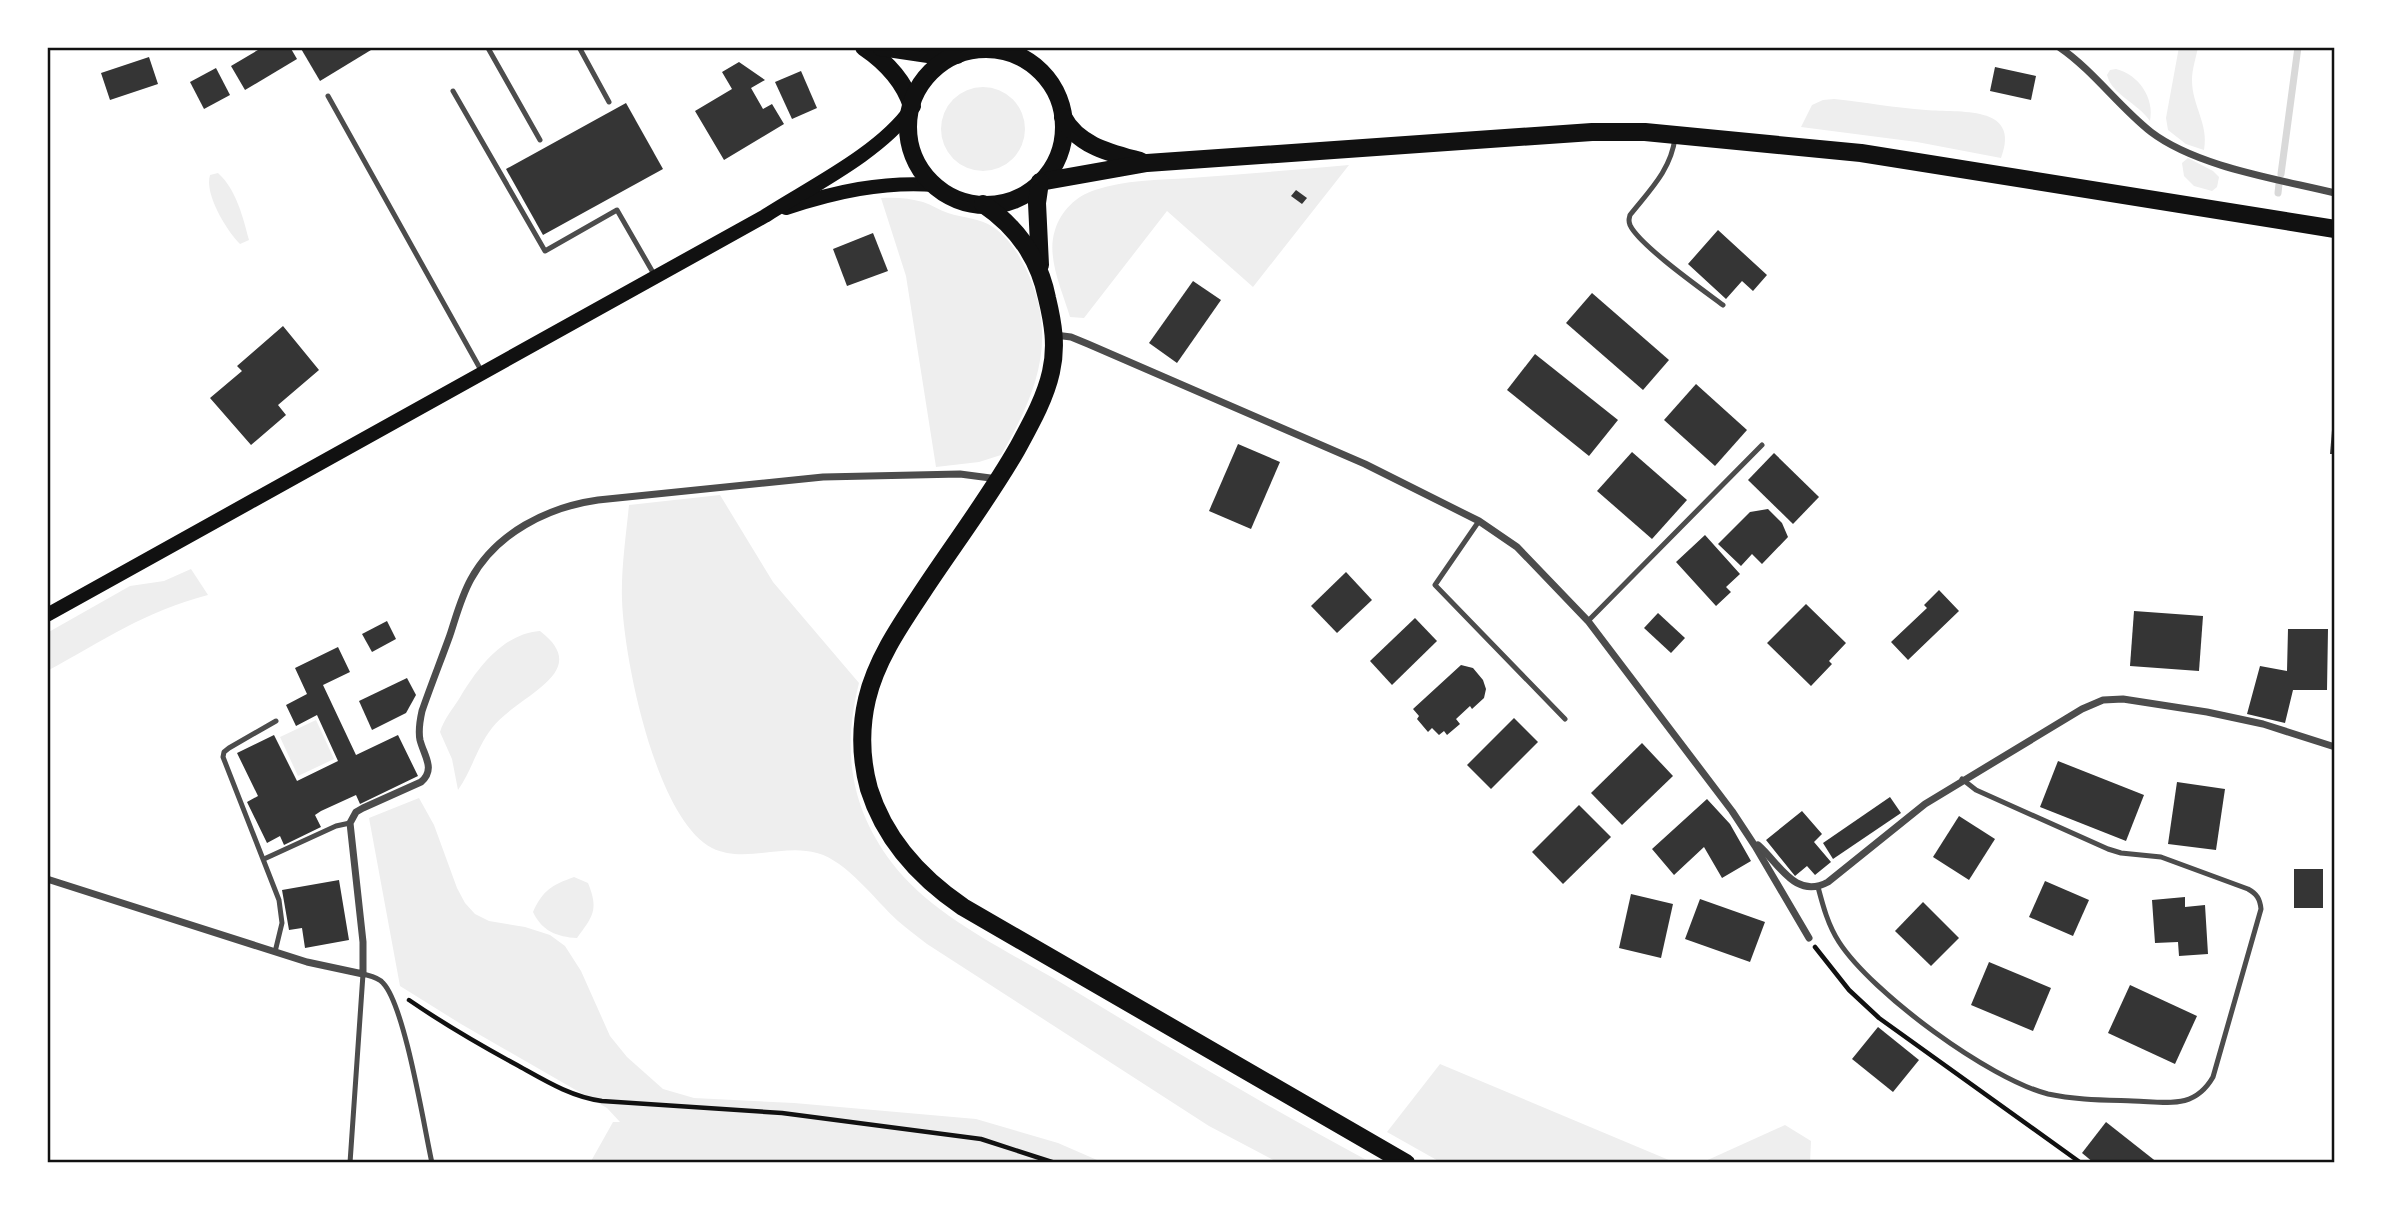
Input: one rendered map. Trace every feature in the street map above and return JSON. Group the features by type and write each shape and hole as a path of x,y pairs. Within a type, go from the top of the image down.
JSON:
{"main road":[{"path":"864,47 879,57 898,78 911,107"},
{"path":"881,47 935,55 957,55 992,49 1013,54 1037,68 1058,96 1064,131 1054,165 1040,182 1017,198 983,204 954,198 935,185 920,168 913,154 909,131 911,107 916,93 928,75 957,55"},
{"path":"47,615 765,216 877,144 896,127 911,107"},
{"path":"1063,117 1070,129 1084,141 1114,154 1147,163"},
{"path":"1040,182 1147,163 1592,131 1675,135 1861,153 2335,229"},
{"path":"1040,182 1037,220 1041,272 1054,335 1054,358 1045,393 1024,436 998,479 898,629 878,668 867,698 862,730 863,762 873,799 891,837 925,879 963,907 1406,1163"},
{"path":"765,216 815,199 861,188 897,184 935,185"},
{"path":"983,204 1018,235 1041,272"}],"street":[{"path":"2059,47 2082,64 2136,119 2168,143 2209,161 2335,193"},
{"path":"1054,335 1071,337 1088,344 1365,464 1479,521 1517,547 1588,621 1741,823 1809,938"},
{"path":"47,879 275,952 363,974 363,942 350,823 354,814 362,808 421,782 428,776 429,764 419,730 421,716 468,583 493,549 534,519 558,508 586,502 806,478 938,474 976,475 998,479"},
{"path":"1755,846 1760,846 1794,882 1805,887 1818,887 1828,882 1925,803 2082,709 2103,700 2123,699 2207,712 2263,724 2335,747"}],"lane":[{"path":"489,47 540,140"},
{"path":"579,47 610,102"},
{"path":"453,91 545,251 617,210 656,276"},
{"path":"328,96 482,372"},
{"path":"1675,135 1669,161 1658,182 1630,215 1629,221 1632,228 1656,252 1723,305"},
{"path":"1588,621 1762,445"},
{"path":"1479,521 1435,585 1565,719"},
{"path":"275,952 282,916 264,859 242,808 224,754 229,748 276,722"},
{"path":"1818,887 1830,926 1853,961 1893,999 1961,1051 2021,1083 2057,1096 2175,1103 2196,1097 2206,1089 2213,1077 2261,909 2260,900 2255,893 2248,888 2161,857 2108,849 1976,790 1962,779"},
{"path":"264,859 336,826 350,823"},
{"path":"350,1163 363,974 384,984 392,1000 407,1045 432,1163"}],"path":[{"path":"1809,938 1837,977 1880,1018 2081,1163"},
{"path":"384,984 454,1030 547,1082 583,1098 782,1113 981,1139 1055,1163"}],"shaded area":[{"path":"2179,47 2198,47 2192,80 2204,132 2204,150 2186,144 2168,130 2166,118"},
{"path":"2116,69 2131,76 2143,88 2150,104 2150,121 2110,82 2107,75 2110,70"},
{"path":"975,87 991,87 1007,94 1018,105 1025,121 1022,145 1013,159 991,171 975,171 959,164 948,153 941,137 941,121 948,105 959,94"},
{"path":"1834,99 1983,115 1995,120 2003,128 2005,141 2001,158 1917,142 1801,127 1812,105"},
{"path":"2188,158 2219,177 2217,187 2212,191 2194,186 2184,176 2182,163"},
{"path":"1349,165 1253,287 1167,211 1084,318 1070,317 1056,274 1053,240 1061,217 1070,205 1082,196 1095,190 1130,182"},
{"path":"218,173 230,187 244,222 249,240 240,244 213,202 210,175"},
{"path":"881,198 918,201 988,224 1008,240 1026,269 1036,294 1041,318 1039,364 1025,409 1001,455 979,462 936,467 906,276"},
{"path":"720,495 773,582 859,683 851,732 853,777 867,821 878,842 909,882 928,900 972,931 1255,1098 1372,1163 1279,1163 1209,1126 927,944 898,921 850,872 828,857 791,850 751,854 725,852 712,848 692,831 659,773 647,736 624,627 623,564 629,505"},
{"path":"191,569 208,595 144,618 47,671 47,633 130,586 164,581"},
{"path":"540,631 555,646 559,659 556,671 546,683 503,716 492,728 458,790 452,759 440,732 444,723 474,676 492,655 514,639"},
{"path":"316,720 334,759 298,776 280,737"},
{"path":"419,798 434,825 465,903 475,914 489,921 525,927 550,935 565,946 581,971 610,1036 627,1057 663,1089 694,1098 794,1103 976,1119 1058,1143 1104,1163 590,1163 613,1122 620,1122 607,1108 400,986 369,818"},
{"path":"574,877 588,883 594,906 577,938 551,932 533,912 549,889"},
{"path":"1440,1064 1676,1163 1442,1163 1387,1132"},
{"path":"1785,1125 1811,1141 1810,1163 1701,1163"}],"building":[{"path":"263,47 290,47 297,59 245,90 231,66"},
{"path":"300,47 369,47 371,50 320,81"},
{"path":"149,57 158,84 110,100 101,73"},
{"path":"739,62 765,80 751,88 763,109 772,104 784,124 724,160 695,111 732,89 722,72"},
{"path":"1995,67 2036,76 2031,100 1990,91"},
{"path":"216,68 230,95 204,109 190,82"},
{"path":"801,71 817,108 792,119 775,82"},
{"path":"626,103 663,169 543,235 506,169"},
{"path":"1296,190 1307,198 1302,204 1291,196"},
{"path":"1718,230 1767,275 1753,291 1742,281 1726,299 1688,264"},
{"path":"873,233 888,271 847,286 833,249"},
{"path":"1193,281 1221,300 1177,363 1149,343"},
{"path":"1592,293 1669,360 1643,390 1566,323"},
{"path":"283,326 319,370 278,405 286,415 251,445 210,398 242,371 237,366"},
{"path":"1535,354 1618,420 1589,456 1507,390"},
{"path":"1696,384 1747,430 1715,466 1664,420"},
{"path":"2333,418 2335,454 2330,454"},
{"path":"1238,444 1280,462 1251,529 1209,511"},
{"path":"1632,452 1687,500 1652,539 1597,491"},
{"path":"1774,453 1819,497 1793,524 1748,480"},
{"path":"1768,509 1782,523 1788,537 1762,564 1752,554 1741,566 1718,544 1750,512"},
{"path":"1705,535 1740,574 1726,587 1731,592 1716,606 1676,562"},
{"path":"1346,572 1372,600 1337,633 1311,606"},
{"path":"1939,590 1959,611 1908,660 1891,642 1927,608 1924,605"},
{"path":"1806,604 1846,643 1829,661 1832,664 1811,686 1767,643"},
{"path":"2134,611 2203,616 2199,671 2130,666"},
{"path":"1658,613 1685,638 1671,653 1644,628"},
{"path":"1415,618 1437,641 1392,685 1370,661"},
{"path":"387,621 396,639 372,652 362,634"},
{"path":"2288,629 2328,629 2327,690 2293,690 2285,723 2247,714 2260,666 2287,671"},
{"path":"338,647 350,672 323,685 356,755 398,735 418,776 360,804 356,795 321,811 315,815 321,827 284,845 280,836 267,843 247,802 258,796 237,753 274,735 297,781 338,761 317,715 296,726 286,705 307,694 295,668"},
{"path":"1461,665 1473,668 1483,680 1486,689 1484,698 1456,719 1460,724 1447,735 1444,731 1439,735 1432,728 1428,732 1417,719 1419,716 1413,709"},
{"path":"407,678 416,695 406,713 372,730 359,701"},
{"path":"1514,718 1538,742 1491,789 1467,765"},
{"path":"1642,743 1673,776 1622,825 1591,793"},
{"path":"2058,761 2144,795 2126,841 2040,807"},
{"path":"2177,782 2225,789 2216,850 2168,844"},
{"path":"1890,797 1901,813 1833,859 1823,843"},
{"path":"1707,799 1730,824 1751,861 1722,878 1704,847 1674,875 1652,849"},
{"path":"1579,805 1611,837 1563,884 1532,852"},
{"path":"1802,811 1822,834 1814,842 1831,862 1815,875 1807,866 1795,876 1766,840"},
{"path":"1959,816 1995,839 1969,880 1933,857"},
{"path":"2294,869 2323,869 2323,908 2294,908"},
{"path":"339,880 349,940 305,948 302,928 289,930 282,890"},
{"path":"2045,881 2089,900 2073,936 2029,917"},
{"path":"1631,894 1673,904 1661,958 1619,948"},
{"path":"2185,897 2185,907 2205,905 2208,954 2179,956 2178,942 2155,943 2152,900"},
{"path":"1700,899 1765,922 1750,962 1685,939"},
{"path":"1923,902 1959,938 1931,966 1895,931"},
{"path":"1989,962 2051,988 2033,1031 1971,1005"},
{"path":"2130,985 2197,1016 2175,1064 2108,1033"},
{"path":"1878,1027 1919,1060 1893,1092 1852,1059"},
{"path":"2106,1122 2158,1163 2094,1163 2082,1153"}],"waterway":[{"path":"2281,174 2298,47"},
{"path":"2278,193 2279,184"}]}
